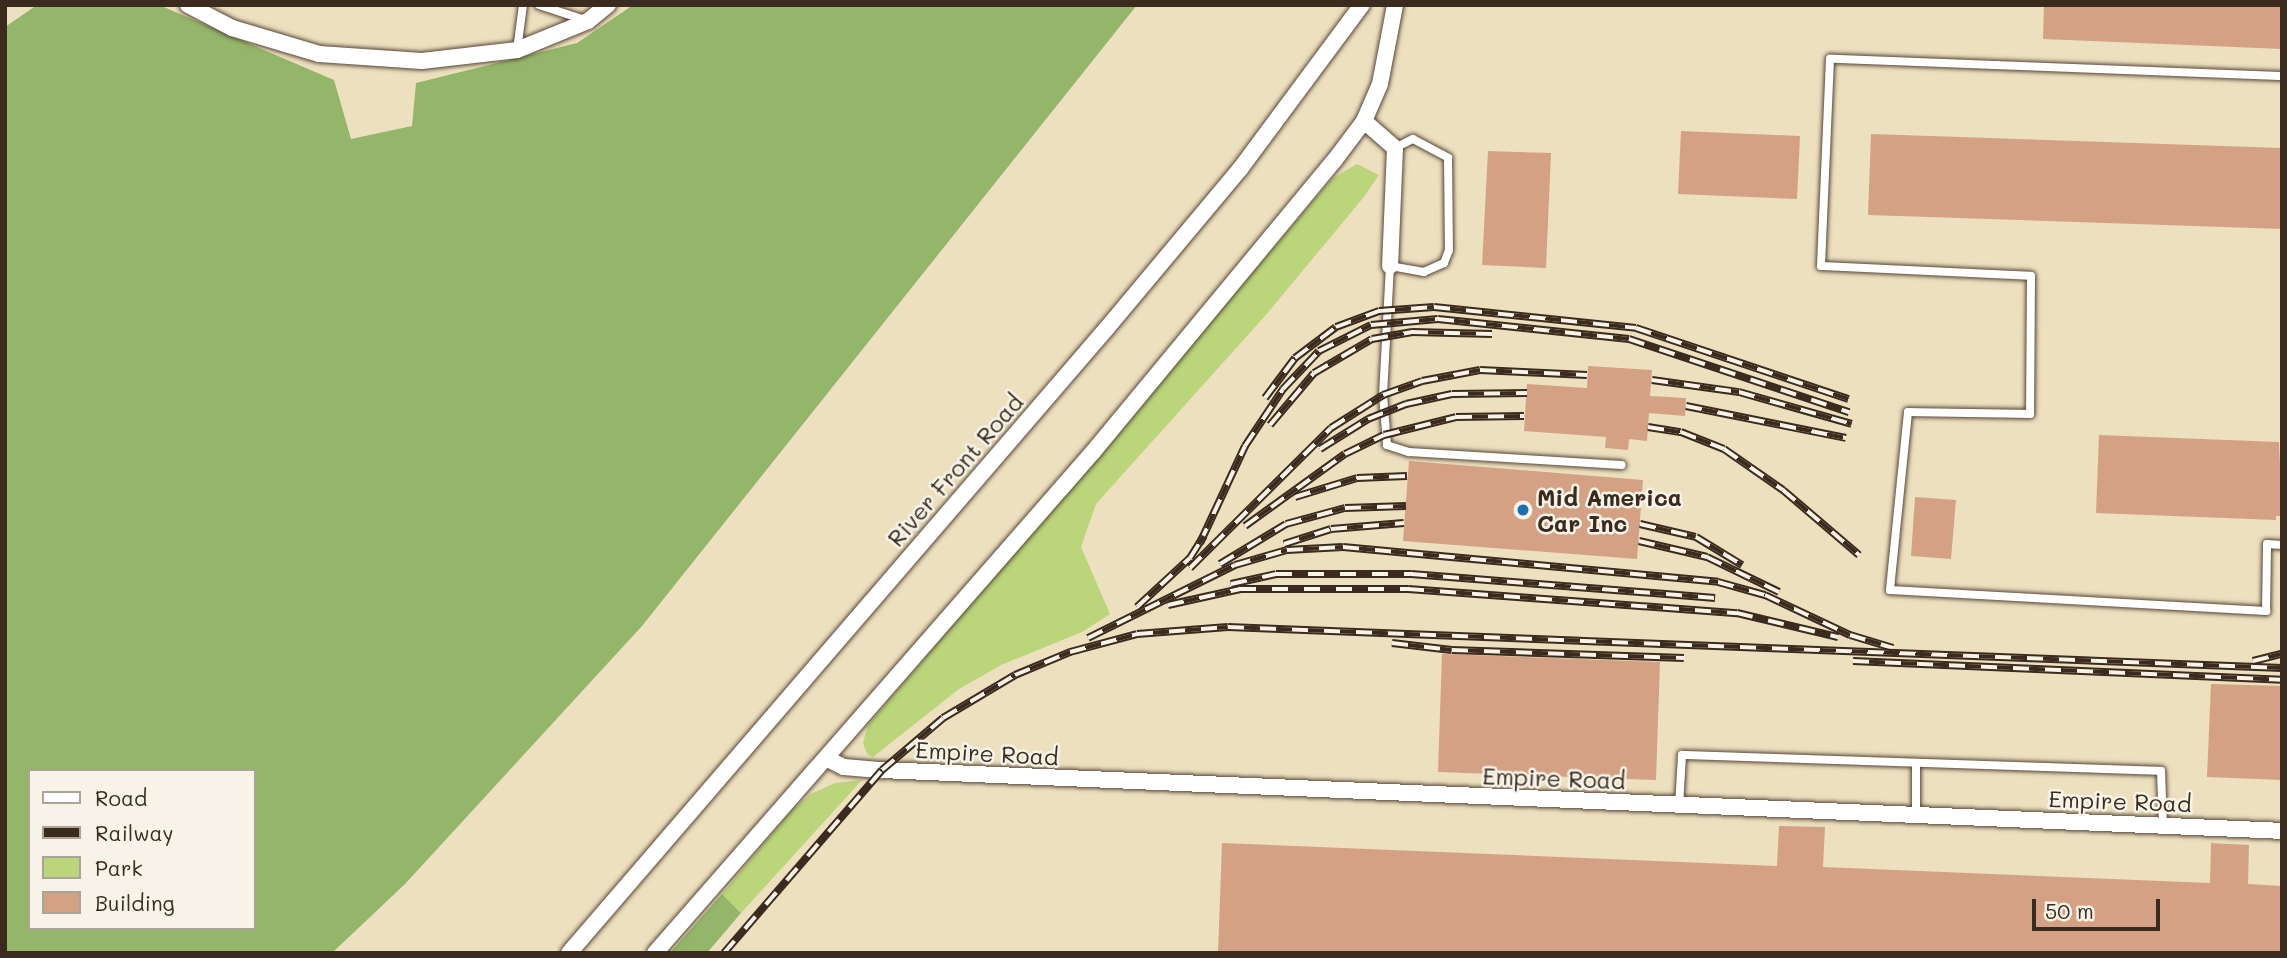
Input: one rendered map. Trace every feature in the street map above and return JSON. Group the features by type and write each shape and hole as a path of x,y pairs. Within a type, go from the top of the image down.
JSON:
{"street":[{"path":"188,5 232,28 319,54 422,61 517,50 588,21 608,5"},
{"name":"River Front Road","path":"569,953 1107,328 1240,169 1362,5"},
{"path":"655,953 1194,333 1364,121 1380,84 1395,5"},
{"path":"1364,121 1395,148 1390,266"},
{"name":"Empire Road","path":"826,758 844,767 882,770 2282,831"}],"lane":[{"path":"517,50 523,5"},
{"path":"539,5 588,21"},
{"path":"2282,76 1830,59 1821,266 2031,276 2030,414 1908,412 1890,590 2266,611 2267,544 2282,545"},
{"path":"1395,148 1413,139 1448,158 1449,250 1444,263 1424,272 1390,266 1384,395 1387,445 1409,452 1622,465"},
{"path":"1679,806 1682,755 2161,771 2163,826"},
{"path":"1916,763 1916,816"}],"green space":[{"path":"37,5 159,5 334,80 351,139 412,126 416,83 577,43 633,5 1137,5 642,626 405,884 332,953 5,953 5,27"},
{"path":"1357,164 1379,175 1363,198 1265,316 1096,504 1081,547 1110,614 1082,632 1001,665 959,689 873,757 867,754 863,743 868,725 1333,178"},
{"path":"862,780 741,913 722,894 793,809 811,794 835,783"},
{"path":"722,894 741,913 707,953 670,953"}],"building":[{"path":"2044,5 2282,5 2282,49 2043,39"},
{"path":"1681,131 1800,136 1797,199 1678,194"},
{"path":"1871,134 2282,148 2282,229 1868,215"},
{"path":"1488,151 1551,153 1546,268 1482,265"},
{"name":"Mid America Car Inc","path":"1588,366 1652,370 1650,396 1686,398 1685,416 1649,413 1647,441 1629,439 1628,450 1605,448 1606,437 1524,431 1527,384 1587,388"},
{"path":"2099,435 2279,442 2282,516 2276,516 2276,520 2096,513"},
{"name":"Mid America Car Inc","path":"1409,461 1643,480 1637,559 1403,541"},
{"path":"1915,497 1956,500 1951,559 1911,556"},
{"path":"1442,654 1660,662 1656,780 1438,772"},
{"path":"2211,684 2282,686 2282,780 2207,777"},
{"path":"1779,826 1825,827 1823,867 2210,883 2211,843 2249,845 2248,884 2282,886 2282,953 1218,953 1222,843 1777,866"}],"railway":[{"path":"1265,398 1295,358 1336,327 1379,311 1434,307 1636,328 1848,399"},
{"path":"1200,543 1245,446 1283,389 1319,351 1371,325 1438,319 1629,339 1849,412"},
{"path":"1270,425 1314,373 1372,339 1412,332 1492,334"},
{"path":"1190,568 1331,428 1383,395 1422,381 1480,370 1587,375"},
{"path":"1652,380 1739,392 1852,424"},
{"path":"1320,449 1368,419 1406,404 1452,394 1527,393"},
{"path":"1686,406 1846,438"},
{"path":"1245,526 1345,454 1384,435 1456,417 1524,416"},
{"path":"1648,427 1681,432 1724,449 1783,490 1859,555"},
{"path":"1295,497 1357,478 1407,476"},
{"path":"1220,564 1286,524 1345,508 1406,506"},
{"path":"1284,544 1331,529 1404,523"},
{"path":"1640,524 1696,537 1742,565"},
{"path":"1137,607 1190,558 1204,536"},
{"path":"1639,541 1707,557 1779,592"},
{"path":"1088,638 1235,565 1287,550 1343,547 1718,582 1765,595 1850,635 1893,648"},
{"path":"1231,584 1276,574 1411,574 1715,598"},
{"path":"1168,605 1240,589 1408,589 1737,613 1838,637"},
{"path":"724,953 882,770 943,718 1015,675 1070,652 1137,634 1228,627 2282,668"},
{"path":"1392,643 1452,650 1684,658"},
{"path":"2253,661 2282,654"},
{"path":"1853,661 2282,680"}],"place":[{"name":"Mid America Car Inc","path":"1523,510"}]}
